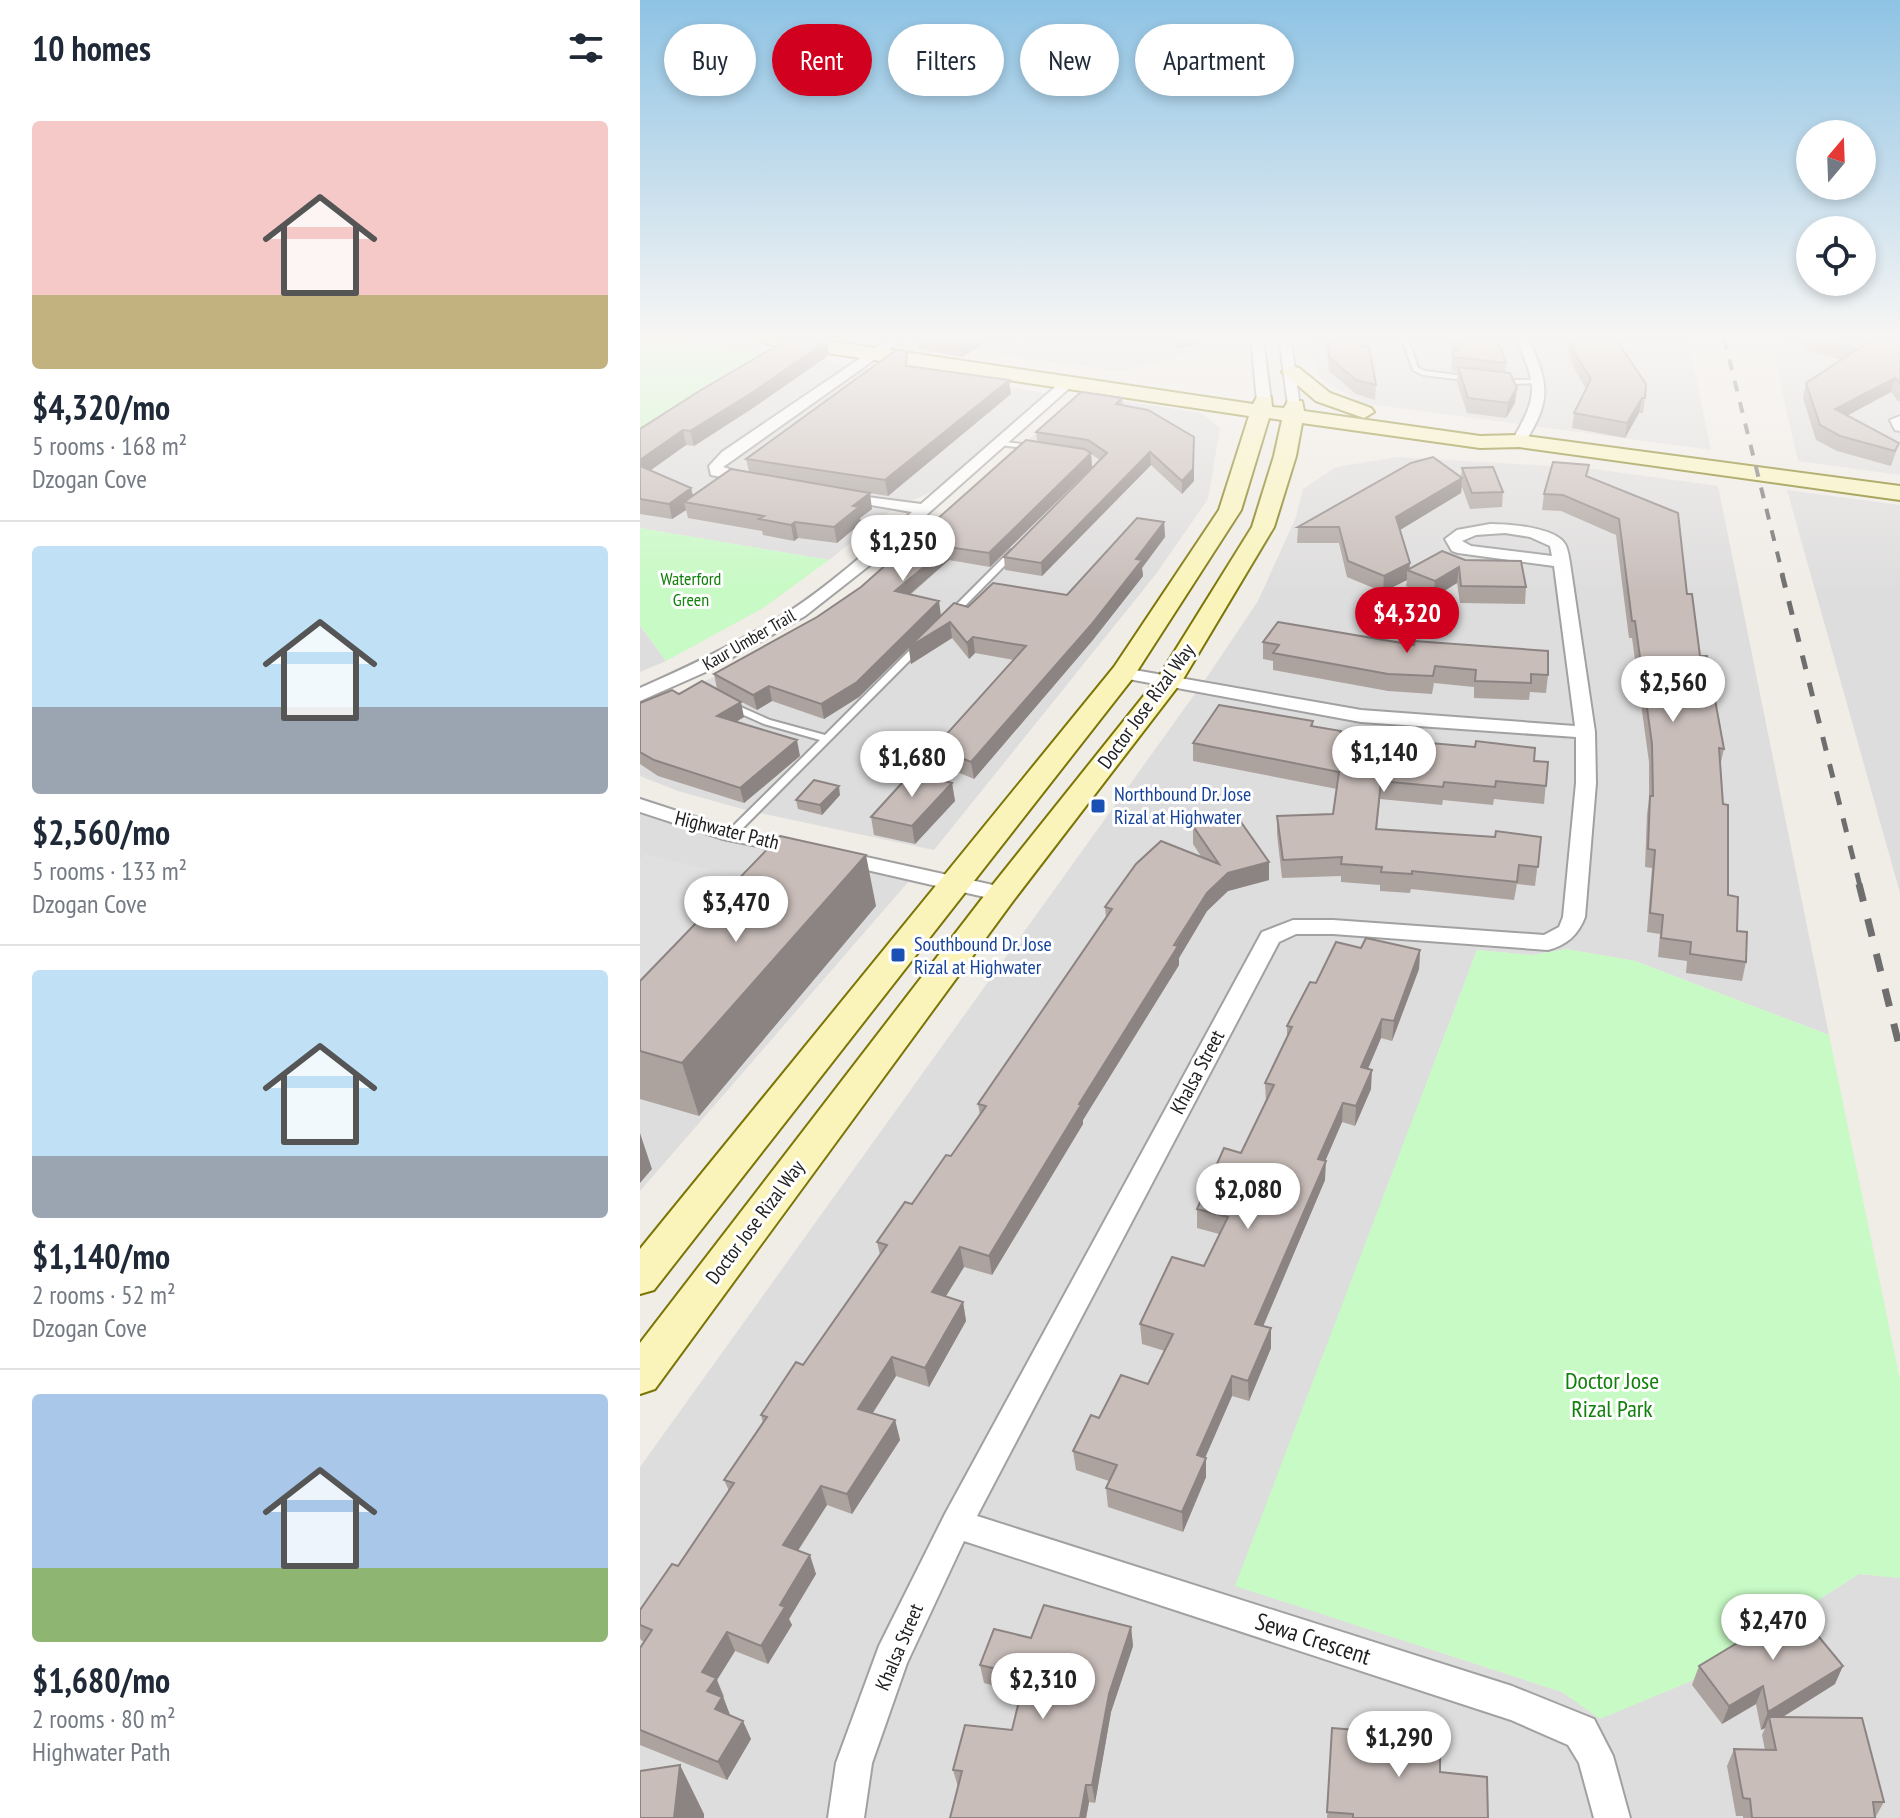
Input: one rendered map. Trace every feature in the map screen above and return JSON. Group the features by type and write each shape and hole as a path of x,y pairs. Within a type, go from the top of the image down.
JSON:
{"street":[{"path":"772,485 726,476 716,472 716,466 774,423"},
{"name":"Kaur Umber Trail","path":"640,695 685,680 799,612 844,579 1023,423"},
{"name":"Doctor Jose Rizal Way","path":"640,1278 1123,673 1183,586 1230,510 1257,423"},
{"name":"Doctor Jose Rizal Way","path":"640,1376 1002,894 1169,681 1263,527 1302,446 1297,423"},
{"path":"1379,423 1480,442 1519,441 1900,493"},
{"path":"1519,441 1530,423"},
{"path":"1302,446 1342,431 1387,424"},
{"path":"833,494 923,509"},
{"path":"1464,531 1535,532 1557,544 1562,563 1541,557 1474,553 1458,548 1453,539 1464,531"},
{"name":"Khalsa Street","path":"846,1818 854,1763 891,1658 956,1524 1270,937 1293,927 1333,927 1548,943 1568,931 1577,902 1586,783 1585,732 1562,563"},
{"path":"1123,673 1361,716 1585,732"},
{"name":"Highwater Path","path":"640,805 730,835 1002,894"},
{"name":"Sewa Crescent","path":"956,1524 1512,1703 1581,1732 1595,1756 1612,1818"}],"lane":[{"path":"1000,443 1046,450"},
{"path":"948,617 1027,540"},
{"path":"730,835 926,639"},
{"path":"717,699 767,722 825,738"}],"shaded area":[{"path":"653,423 1013,423 935,490 892,510 829,560 640,528 640,431"},
{"path":"1048,423 1213,423 1220,428 1208,499 1156,574 934,850 746,810 678,791 640,776 640,709 746,663 834,610"},
{"path":"1509,423 1705,423 1711,450"},
{"path":"1789,423 1900,423 1900,475 1798,461"},
{"path":"1397,457 1587,468 1718,486 1829,1035 1635,961 1566,949 1532,955 1477,950 1236,1586 1562,1692 1600,1718 1689,1682 1859,1574 1900,1578 1900,1818 640,1818 640,1467 1207,677 1258,601 1296,517 1303,489 1336,467"},
{"path":"1787,490 1900,505 1900,893"},
{"path":"640,626 666,661 640,672"},
{"path":"640,810 916,873 640,1191"},
{"path":"645,854 761,882 640,1032 640,859"}],"green space":[{"path":"640,423 653,423 640,431"},
{"name":"Waterford Green","path":"640,528 829,560 763,608 666,661 640,625"},
{"name":"Doctor Jose Rizal Park","path":"1566,949 1635,961 1829,1035 1900,1380 1900,1578 1859,1574 1689,1682 1600,1719 1562,1692 1235,1586 1477,950 1532,955"}],"building":[{"path":"650,423 703,423 690,431 683,430 640,460 640,429"},
{"path":"796,423 956,423 885,480 746,459"},
{"path":"1046,423 1170,423 1194,437 1193,469 1182,481 1150,452 1041,563 1004,557 1107,453 1088,440 1036,432"},
{"path":"1861,423 1899,443 1895,451 1840,436 1820,425"},
{"path":"1026,440 1084,449 1091,453 989,553 948,547 895,591 939,601 857,682 821,704 769,686 753,695 714,674 817,617 861,587"},
{"path":"1433,457 1462,478 1396,517 1410,563 1384,576 1348,561 1339,527 1298,527 1411,463"},
{"path":"1553,462 1589,465 1586,476 1678,513 1687,594 1692,594 1700,656 1707,656 1724,749 1719,748 1723,804 1728,805 1728,895 1738,897 1737,931 1747,932 1746,962 1690,954 1691,942 1661,938 1663,915 1650,913 1655,850 1648,849 1650,796 1653,796 1652,744 1619,519 1563,495 1544,494"},
{"path":"640,466 691,488 669,504 640,499"},
{"path":"1493,467 1503,492 1472,493 1462,468"},
{"path":"731,469 870,493 853,506 859,507 834,527 795,522 791,525 759,519 764,516 684,502"},
{"path":"1137,518 1164,522 1136,559 1142,560 1091,625 971,762 935,747 1026,646 973,637 967,643 950,622 909,647 954,603 968,607 993,583 1067,595"},
{"path":"1442,551 1465,560 1521,561 1526,587 1461,586 1459,567 1435,581 1407,570"},
{"path":"1278,622 1414,645 1415,641 1548,651 1548,675 1531,674 1531,683 1475,681 1476,670 1435,666 1433,676 1388,674 1273,653 1279,645 1263,642"},
{"path":"702,681 741,702 717,716 797,740 740,788 654,760 640,752 640,703 672,690 679,694"},
{"path":"1219,705 1313,721 1311,726 1341,731 1340,735 1475,747 1476,741 1535,748 1534,761 1548,762 1546,786 1496,781 1495,787 1444,782 1443,787 1381,781 1376,829 1495,837 1496,831 1541,837 1538,867 1519,865 1517,882 1412,871 1412,874 1381,872 1382,867 1341,864 1342,857 1283,860 1277,816 1333,814 1339,772 1193,743"},
{"path":"912,772 952,783 912,826 871,817"},
{"path":"814,780 839,786 820,805 796,800"},
{"path":"1236,815 1269,862 1228,873 1207,893 1174,945 1178,946 989,1256 960,1247 932,1292 963,1302 925,1368 892,1357 858,1409 895,1420 847,1494 821,1486 783,1545 810,1555 780,1605 785,1607 761,1646 727,1632 702,1672 716,1678 707,1691 722,1697 715,1709 743,1721 718,1762 640,1730 640,1648 652,1630 640,1625 640,1610 672,1564 678,1566 734,1483 724,1480 767,1417 761,1415 796,1362 803,1365 887,1245 877,1242 905,1202 912,1204 986,1106 978,1104 1112,909 1105,907 1136,864 1161,841 1219,864 1193,826"},
{"path":"780,836 866,855 682,1063 640,1051 640,981"},
{"path":"1366,938 1420,950 1394,1021 1382,1019 1361,1067 1372,1070 1356,1106 1343,1103 1318,1159 1326,1161 1255,1324 1271,1328 1248,1381 1232,1376 1197,1455 1206,1458 1182,1512 1106,1488 1117,1465 1073,1451 1091,1415 1099,1418 1121,1375 1148,1384 1173,1334 1140,1324 1172,1257 1204,1266 1228,1217 1197,1209 1224,1148 1241,1153 1274,1085 1265,1083 1292,1027 1287,1026 1310,982 1316,983 1336,942 1361,948"},
{"path":"1044,1605 1131,1627 1109,1694 1092,1785 1086,1785 1080,1818 950,1818 962,1771 953,1770 965,1725 1012,1730 1025,1676 980,1665 994,1629 1031,1638"},
{"path":"1795,1608 1843,1666 1768,1712 1763,1686 1729,1706 1699,1666"},
{"path":"1769,1717 1862,1718 1884,1802 1873,1802 1875,1818 1752,1818 1750,1799 1743,1798 1734,1749 1776,1750"},
{"path":"1332,1728 1440,1737 1440,1772 1487,1777 1488,1818 1353,1818 1353,1814 1327,1812"},
{"path":"680,1765 674,1818 640,1818 640,1771"}],"railway":[{"path":"1745,423 1783,576"},
{"path":"1782,574 1860,886"},
{"path":"1859,884 1900,1049"}],"place":[{"name":"Northbound Dr. Jose Rizal at Highwater","path":"1098,806"},
{"name":"Southbound Dr. Jose Rizal at Highwater","path":"898,955"}]}
